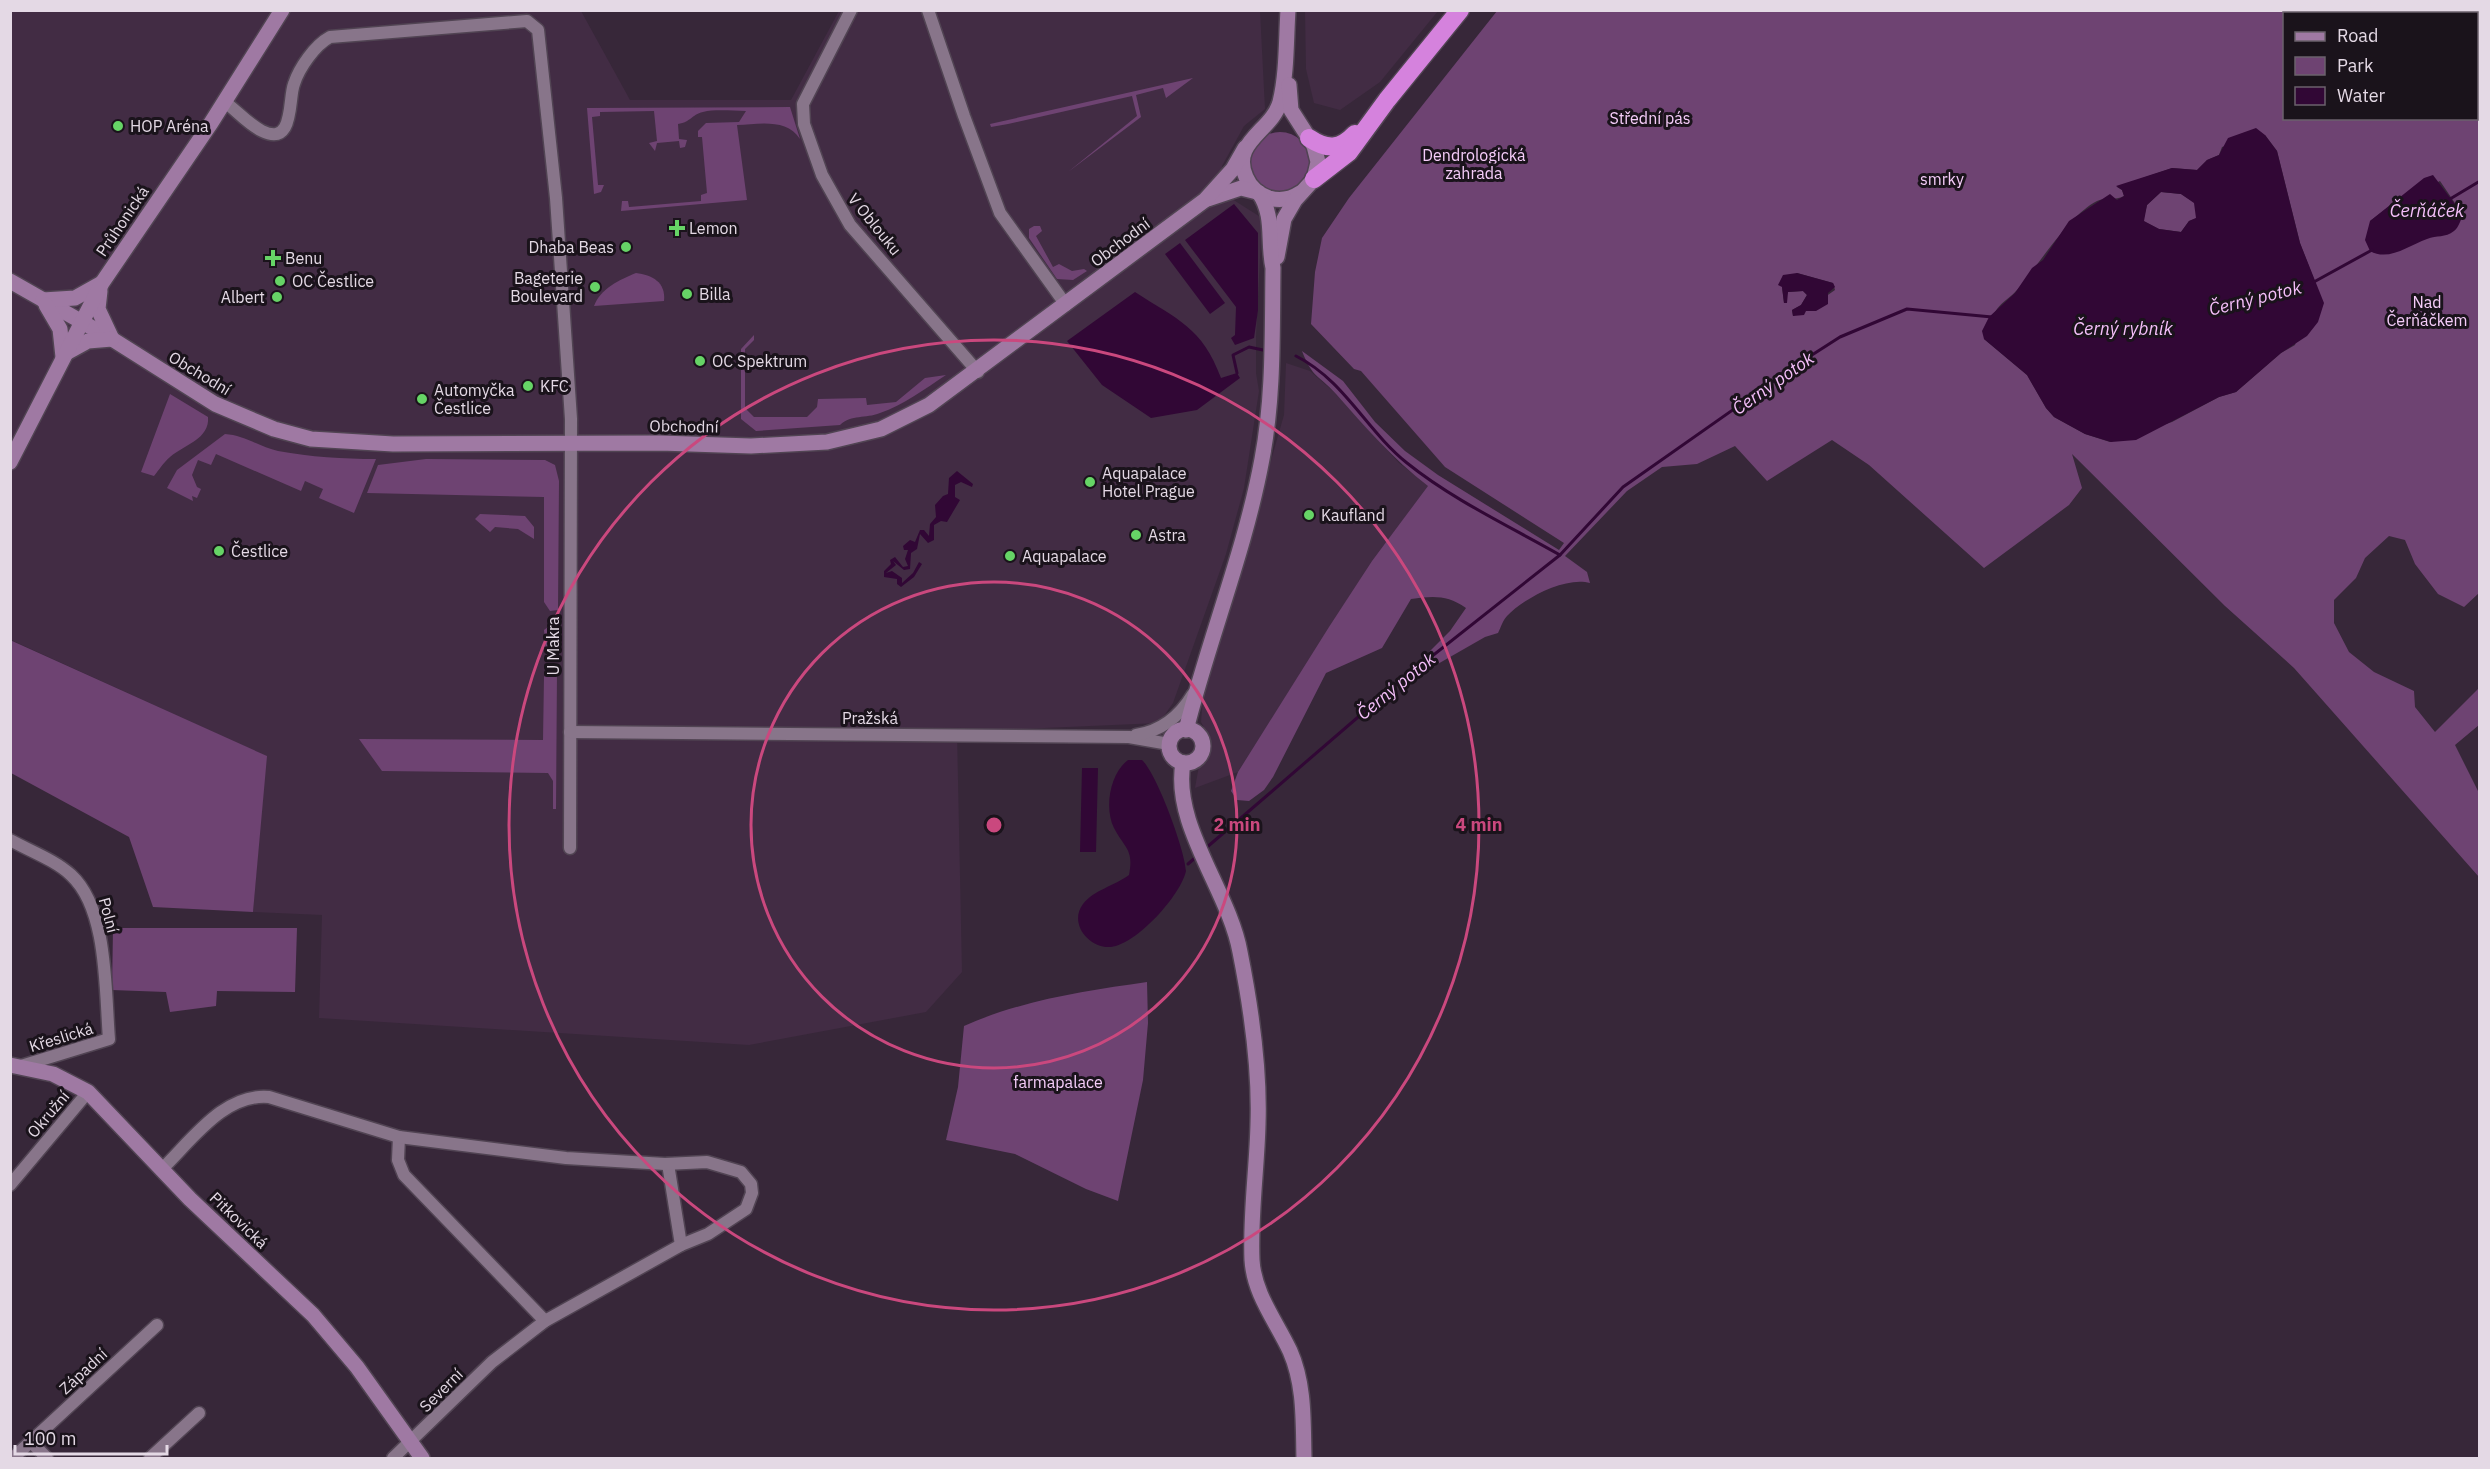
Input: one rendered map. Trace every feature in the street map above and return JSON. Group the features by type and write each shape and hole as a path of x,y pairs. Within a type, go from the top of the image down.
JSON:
{"highway":[{"path":"1314,179 1349,152 1387,100 1460,10"},
{"path":"1307,136 1328,147 1343,145 1387,100"}],"street":[{"name":"Průhonická","path":"10,462 102,282 225,102 282,10"},
{"name":"V Oblouku","path":"851,10 803,104 804,124 822,175 850,225 978,372"},
{"path":"928,10 1000,213 1066,305"},
{"path":"1186,730 1197,684 1241,548 1263,458 1271,397 1273,268 1269,253 1269,216 1244,170 1245,148 1270,120 1279,104 1285,65 1288,10"},
{"name":"U Makra","path":"225,102 261,130 277,132 284,128 291,118 292,90 297,77 321,42 330,37 527,21 534,24 540,35 556,198 571,443 570,848"},
{"path":"1273,268 1278,254 1284,219 1300,193 1314,179 1317,157 1291,110 1285,65"},
{"path":"1259,131 1281,124 1292,126 1307,136"},
{"name":"Obchodní","path":"10,281 112,339 234,413 274,429 311,439 393,444 571,443 751,446 827,442 881,429 899,422 978,372 1205,200 1233,169 1245,148"},
{"name":"Obchodní","path":"1205,200 1241,188 1258,192"},
{"path":"1258,192 1281,199 1300,193"},
{"path":"63,357 60,329 42,300 75,298 102,282"},
{"path":"63,357 83,342 112,339 99,309 102,282"},
{"path":"1129,737 1152,731 1171,720 1187,704 1197,684"},
{"path":"1186,730 1197,734 1203,748 1196,760 1183,763 1171,755 1169,744 1177,732 1186,730"},
{"name":"Pražská","path":"570,732 1129,737 1169,744"},
{"path":"1183,763 1181,777 1183,794 1240,950 1249,1009 1258,1121 1252,1260 1260,1295 1297,1369 1302,1402 1304,1458"},
{"name":"Polní","path":"10,840 69,873 83,887 90,901 99,938 110,1039"},
{"name":"Křeslická","path":"16,1066 110,1039"},
{"name":"Pitkovická","path":"16,1066 53,1074 88,1092 161,1170 312,1315 357,1367 422,1458"},
{"name":"Okružní","path":"10,1185 88,1092"},
{"path":"161,1170 219,1114 241,1099 253,1096 270,1097 399,1137 566,1158 668,1164 681,1245"},
{"path":"399,1137 398,1160 404,1175 545,1321"},
{"name":"Severní","path":"412,1442 492,1362 545,1321 681,1245 708,1234 746,1209 752,1193 751,1184 741,1172 707,1162 668,1164"},
{"name":"Západní","path":"31,1442 157,1325"},
{"path":"150,1458 199,1413"},
{"path":"13,1458 31,1442 47,1458"},
{"path":"393,1458 412,1442"}],"shaded area":[{"path":"1305,10 1438,11 1380,82 1340,110 1314,103 1306,69"},
{"path":"11,11 581,11 630,100 791,100 839,11 1260,11 1265,109 1244,126 1222,166 1232,199 1262,218 1256,337 1256,373 1259,391 1244,488 1226,554 1173,703 1159,723 957,732 962,972 926,1012 749,1045 319,1018 322,915 253,912 266,756 11,640"},
{"path":"1286,363 1310,371 1334,392 1399,463 1429,486 1372,561 1238,772 1195,788 1199,766 1211,752 1209,737 1201,722 1203,697 1284,415"}],"green space":[{"path":"1497,11 2378,11 2283,12 2283,120 2478,120 2478,12 2445,11 2479,11 2479,593 2464,607 2438,594 2415,564 2405,540 2389,536 2365,558 2356,578 2334,600 2334,623 2349,652 2374,672 2414,691 2415,707 2435,732 2479,688 2479,725 2455,745 2479,793 2479,877 2294,668 2225,606 2072,454 2082,488 2069,505 1984,568 1869,465 1832,440 1767,481 1735,446 1697,464 1662,467 1627,491 1565,556 1587,572 1590,583 1569,583 1534,596 1507,616 1498,633 1485,637 1429,669 1424,657 1450,631 1466,608 1453,601 1440,598 1411,599 1382,648 1326,673 1273,777 1264,790 1249,801 1237,800 1231,791 1238,772 1372,561 1428,486 1391,454 1336,394 1316,376 1302,351 1343,381 1375,422 1405,451 1438,475 1559,550 1564,543 1445,467 1361,371 1354,369 1311,324 1315,272 1322,238 1349,198","holes":["2265,135 2277,151 2300,243 2315,282 2295,345 2281,353 2236,392 2219,397 2172,422 2110,442 2085,434 2054,417 2046,408 2027,375 1984,339 1999,306 2017,290 2076,217 2097,201 2124,196 2122,190 2117,187 2172,168 2197,170 2207,160 2219,155 2222,147","2440,181 2463,215 2370,221 2391,205","1797,273 1833,283 1835,290 1805,311 1793,316 1792,310 1801,305 1807,295 1803,291 1788,292 1784,303 1782,287"]},
{"path":"1193,78 1166,98 1163,88 1136,95 1141,117 1068,172 1137,116 1132,96 1008,124 991,127 990,124"},
{"path":"790,107 800,139 794,132 780,125 763,123 737,125 747,200 621,211 622,201 628,201 629,207 701,201 701,195 707,193 702,137 698,137 698,131 706,123 739,122 746,111 699,113 686,122 678,124 679,139 687,140 685,147 680,148 679,141 657,143 655,151 649,143 657,141 654,111 600,112 600,116 592,117 598,185 604,185 601,192 594,194 587,108"},
{"path":"1280,132 1301,141 1310,162 1301,183 1280,192 1259,183 1250,162 1259,141"},
{"path":"2161,192 2181,194 2195,203 2197,218 2189,221 2181,232 2159,229 2143,221 2147,205"},
{"path":"1040,226 1042,231 1036,236 1053,267 1059,264 1072,271 1084,269 1087,271 1073,280 1057,279 1029,238 1029,229"},
{"path":"636,273 652,278 660,284 664,301 594,306 605,290"},
{"path":"754,335 754,340 745,349 745,408 754,417 807,417 817,407 818,399 866,398 867,405 896,402 925,378 946,375 897,406 874,415 849,419 840,425 756,431 741,419 741,349"},
{"path":"170,394 208,417 208,425 201,436 170,457 154,476 141,472"},
{"path":"225,434 290,453 376,459 354,513 319,498 323,489 305,481 301,491 216,454 211,465 198,460 192,475 197,487 201,489 197,498 192,496 193,501 167,488 177,470"},
{"path":"426,459 545,460 555,465 559,481 558,610 550,611 544,602 544,497 367,493 378,465"},
{"path":"480,514 525,516 534,527 534,539 518,529 495,527 490,532 475,519"},
{"path":"552,624 558,626 559,655 552,658 546,655 544,630"},
{"path":"10,640 267,756 253,912 153,907 129,837 11,773"},
{"path":"557,671 556,809 553,809 553,781 548,773 382,771 359,739 543,740 544,677 547,672"},
{"path":"113,928 297,928 295,992 217,991 216,1006 170,1012 166,992 112,990"},
{"name":"farmapalace","path":"1147,982 1148,1023 1143,1080 1118,1201 1086,1189 1015,1154 946,1140 958,1087 964,1026 1031,1003"}],"water":[{"name":"Černý rybník","path":"2256,128 2265,135 2277,151 2300,243 2324,303 2318,322 2307,336 2281,353 2236,392 2219,397 2136,440 2111,442 2085,434 2054,417 2046,408 2027,375 1984,339 1982,331 1989,317 2015,293 2032,268 2043,260 2069,221 2110,194 2117,200 2124,196 2122,190 2116,186 2172,168 2197,170 2207,160 2219,155 2228,138","holes":["2161,192 2181,194 2194,203 2196,218 2189,221 2181,232 2159,229 2144,221 2147,205"]},
{"name":"Čerňáček","path":"2433,175 2463,215 2456,229 2447,235 2427,239 2392,254 2384,255 2370,251 2365,240 2370,221 2424,178"},
{"path":"1234,204 1258,233 1258,310 1254,338 1235,345 1231,338 1235,335 1236,307 1185,240"},
{"path":"1180,243 1225,303 1210,314 1165,254"},
{"path":"1797,273 1833,283 1835,287 1828,293 1828,304 1816,311 1806,311 1804,315 1793,316 1792,310 1801,305 1807,295 1803,291 1788,292 1787,303 1784,303 1782,287 1778,285 1783,275"},
{"path":"1135,292 1176,318 1197,336 1214,361 1221,378 1237,373 1240,378 1197,410 1151,418 1102,385 1067,341"},
{"path":"957,471 973,484 972,487 961,482 955,485 955,497 960,500 947,522 941,521 934,525 934,540 928,543 920,534 917,549 911,553 910,569 904,570 893,561 896,565 886,573 892,571 902,578 902,583 913,573 919,562 922,564 914,577 901,587 897,584 897,579 884,577 884,571 891,564 890,560 895,557 903,567 908,566 905,559 908,550 904,550 903,546 910,540 915,542 920,530 924,530 929,536 930,524 936,517 935,505 948,494 949,478"},
{"path":"1128,760 1142,760 1155,780 1176,830 1186,871 1176,893 1145,928 1121,944 1103,947 1089,940 1080,927 1078,919 1083,904 1088,899 1129,875 1128,850 1114,828 1109,811 1113,782"},
{"path":"1082,768 1098,768 1096,852 1080,852"}],"waterway":[{"name":"Černý potok","path":"2450,199 2480,181"},
{"name":"Černý potok","path":"2312,283 2372,250"},
{"name":"Černý potok","path":"1206,848 1393,687 1560,555 1623,487 1801,362 1840,337 1907,309 1992,317"},
{"path":"1237,373 1233,355 1249,347 1263,350"},
{"path":"1296,356 1328,378 1392,450 1407,463 1462,501 1560,555"},
{"name":"Černý potok","path":"1188,864 1196,857"}],"place":[{"name":"HOP Aréna","path":"118,126"},
{"name":"Lemon","path":"677,228"},
{"name":"Dhaba Beas","path":"626,247"},
{"name":"Benu","path":"273,258"},
{"name":"OC Čestlice","path":"280,281"},
{"name":"Bageterie Boulevard","path":"595,287"},
{"name":"Billa","path":"687,294"},
{"name":"Albert","path":"277,297"},
{"name":"OC Spektrum","path":"700,361"},
{"name":"KFC","path":"528,386"},
{"name":"Automyčka Čestlice","path":"422,399"},
{"name":"Aquapalace Hotel Prague","path":"1090,482"},
{"name":"Kaufland","path":"1309,515"},
{"name":"Astra","path":"1136,535"},
{"name":"Čestlice","path":"219,551"},
{"name":"Aquapalace","path":"1010,556"}],"park label":[{"name":"Střední pás","path":"1650,118"},
{"name":"Dendrologická zahrada","path":"1474,164"},
{"name":"smrky","path":"1942,179"},
{"name":"Nad Čerňáčkem","path":"2427,311"}]}
